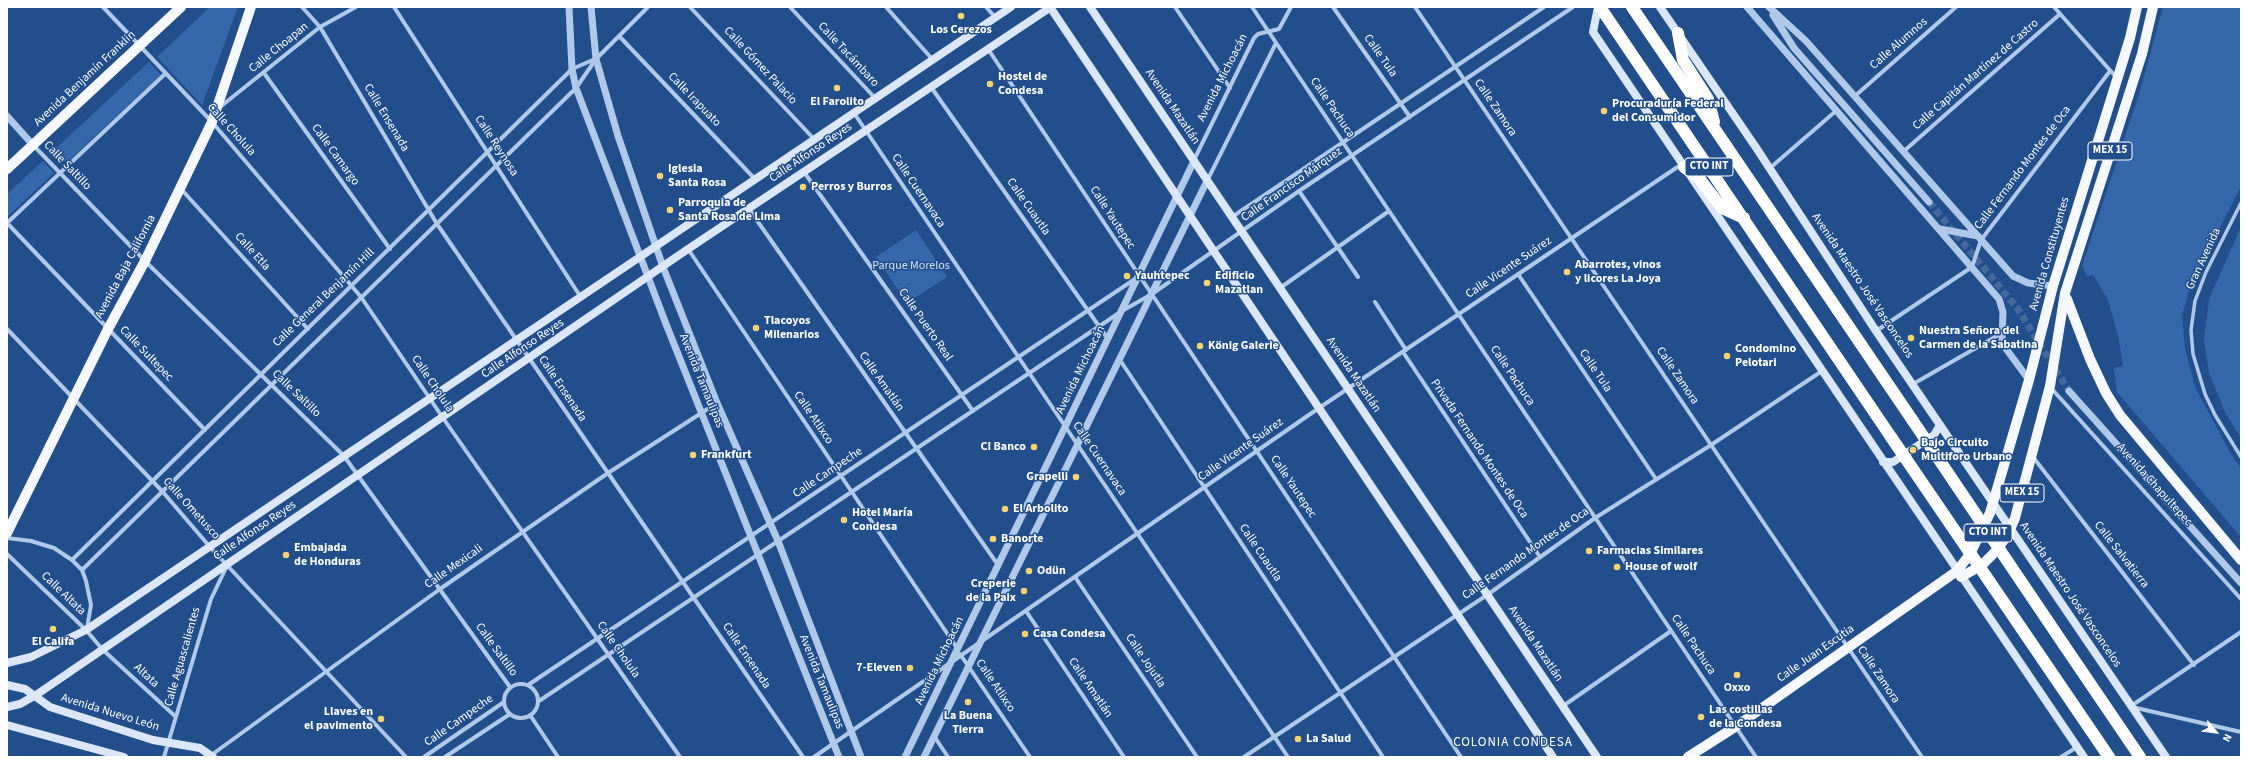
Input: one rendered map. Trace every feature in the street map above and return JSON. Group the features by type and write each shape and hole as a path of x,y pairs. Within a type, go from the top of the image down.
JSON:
{"highway":[{"name":"CTO INT","path":"1599,7 1744,218 2109,757"},
{"name":"CTO INT","path":"1632,7 2140,757"},
{"path":"1678,33 1683,60 1708,99 1715,129"},
{"path":"1683,165 1698,177 1722,208 1744,218"}],"main road":[{"name":"Avenida Benjamín Franklin","path":"7,169 181,7"},
{"name":"Avenida Baja California","path":"7,533 108,329 145,261 181,189 218,109 251,7"},
{"name":"Calle Alfonso Reyes","path":"7,663 31,657 86,630 1011,7"},
{"name":"Calle Alfonso Reyes","path":"7,707 20,704 36,695 530,359 688,249 1051,7"},
{"path":"1051,7 1553,757"},
{"name":"Avenida Mazatlán","path":"1090,7 1597,757"},
{"name":"CTO INT","path":"1599,7 1593,32 2084,757"},
{"name":"Avenida Maestro José Vasconcelos","path":"1660,7 1770,168 1876,331 2166,757"},
{"name":"Avenida Constituyentes","path":"1959,574 1977,543 1993,504 2029,380 2053,286 2114,74 2137,7"},
{"name":"Avenida Constituyentes","path":"2011,529 2033,457 2050,386 2065,293 2142,54 2153,7"},
{"path":"2065,293 2090,359 2110,399 2120,415 2241,560"},
{"path":"1883,462 1893,462 1934,435 1940,425"},
{"name":"Calle Juan Escutia","path":"1688,757 1735,727 1848,647 1959,574 1986,561 1997,550 2011,529"},
{"name":"Avenida Nuevo León","path":"7,685 25,689 36,695 50,706 153,740 169,741 200,748 210,757"},
{"path":"7,725 124,757"}],"street":[{"name":"Calle Cholula","path":"103,7 212,122 361,297 443,418 680,757"},
{"name":"Calle Ensenada","path":"302,7 320,27 437,224 803,757"},
{"name":"Calle Choapan","path":"218,109 320,27 356,7"},
{"name":"Calle Reynosa","path":"394,7 580,296"},
{"name":"Avenida Tamaulipas","path":"569,7 572,70 576,88 640,257 757,555 839,757"},
{"name":"Avenida Tamaulipas","path":"591,7 596,59 618,136 663,267 717,403 778,541 861,757"},
{"name":"Calle General Benjamín Hill","path":"82,570 576,88 596,59 648,7"},
{"name":"Calle Gómez Palacio","path":"690,7 814,139"},
{"name":"Calle Tacámbaro","path":"790,7 875,98"},
{"path":"886,7 932,60"},
{"path":"986,7 995,17"},
{"path":"1175,7 1230,88"},
{"name":"Calle Pachuca","path":"1252,7 1756,757"},
{"name":"Avenida Michoacán","path":"905,757 952,662 959,652 998,566 1254,38 1258,34 1269,32 1282,25 1291,7"},
{"name":"Calle Tula","path":"1333,7 1410,117"},
{"name":"Calle Zamora","path":"1415,7 1922,757"},
{"name":"Calle Francisco Márquez","path":"1232,217 1544,7"},
{"name":"Calle Francisco Márquez","path":"1122,311 1152,294 1300,190 1573,7"},
{"path":"1747,7 2000,299 2003,312 2002,333 2004,346 2029,380"},
{"path":"1769,7 1806,41 2013,276 2028,283 2053,286"},
{"path":"1769,7 1794,48 1929,202"},
{"name":"Calle Alumnos","path":"1855,96 1956,7"},
{"path":"2054,7 2114,74"},
{"name":"Calle Capitán Martínez de Castro","path":"1904,151 2060,14"},
{"name":"Calle Irapuato","path":"619,36 756,179"},
{"path":"924,757 1276,43"},
{"name":"Calle Yautepec","path":"988,49 1461,757"},
{"name":"Calle General Benjamín Hill","path":"72,560 572,70 596,59"},
{"name":"Calle Camargo","path":"264,73 390,248"},
{"path":"7,223 165,74"},
{"name":"Calle Fernando Montes de Oca","path":"1972,267 1980,238 2114,74"},
{"name":"Calle Cuautla","path":"931,87 1108,339"},
{"path":"1770,168 1836,110"},
{"name":"Calle Cuernavaca","path":"854,113 1288,757"},
{"path":"7,116 33,145"},
{"name":"Calle Saltillo","path":"33,145 145,261 344,456 510,688"},
{"name":"Calle Vicente Suárez","path":"959,652 982,640 1319,408 1571,238 1683,165"},
{"name":"Calle Puerto Real","path":"804,172 973,411"},
{"name":"Calle Etla","path":"181,189 308,329"},
{"path":"1300,190 1358,277"},
{"name":"Gran Avenida","path":"2241,203 2206,272 2195,301 2191,330 2193,354 2205,394 2215,415 2241,457"},
{"name":"Calle Amatlán","path":"749,209 998,566"},
{"path":"1280,288 1389,211"},
{"name":"Calle Sultepec","path":"7,223 205,430"},
{"path":"1940,229 1980,238"},
{"name":"Calle Atlixco","path":"688,249 1030,757"},
{"path":"1876,331 1972,267"},
{"name":"Calle Tula","path":"1518,274 1656,479"},
{"name":"Calle Campeche","path":"528,685 1090,312 1139,277"},
{"name":"Privada Fernando Montes de Oca","path":"1375,302 1404,351 1540,557"},
{"path":"538,701 1122,311"},
{"name":"Calle Ometusco","path":"7,329 73,400 162,491 210,547 406,757"},
{"path":"1913,384 2002,333"},
{"name":"Calle Cuautla","path":"1120,360 1383,757"},
{"name":"Calle Fernando Montes de Oca","path":"1244,757 1487,595 1595,518 1711,445 1822,371"},
{"name":"Avenida Chapultepec","path":"2050,386 2241,599"},
{"name":"Avenida Chapultepec","path":"2069,391 2241,583"},
{"name":"Calle Mexicali","path":"210,757 440,589 608,474 717,403"},
{"name":"Calle Salvatierra","path":"2033,457 2194,665"},
{"name":"Calle Altata","path":"7,538 42,543 72,560 82,570 91,605 86,630"},
{"name":"Calle Altata","path":"7,554 86,630"},
{"name":"Calle Aguascalientes","path":"164,757 210,598 227,565"},
{"name":"Calle Jojutla","path":"1075,577 1197,757"},
{"name":"Calle Amatlán","path":"1026,610 1124,757"},
{"name":"Altata","path":"86,630 102,649 176,717"},
{"path":"1562,706 1671,631"},
{"path":"2131,707 2241,632"},
{"path":"814,757 952,662"},
{"path":"519,684 528,685 536,692 538,701 537,707 530,716 520,718 510,714 504,702 504,697 510,688 519,684"},
{"name":"Calle Campeche","path":"424,757 504,702"},
{"path":"2131,707 2241,732"},
{"name":"Calle Campeche","path":"445,757 510,714"},
{"path":"530,716 558,757"},
{"path":"934,736 948,757"},
{"path":"2061,757 2077,746"}],"green space":[{"path":"210,7 238,7 202,105 157,57"},
{"path":"2163,7 2241,7 2241,186 2190,287 2182,316 2185,348 2195,387 2231,454 2241,468 2241,537 2117,392 2114,368 2123,366 2118,335 2108,300 2093,275 2087,276 2082,266 2140,91"},
{"path":"149,62 161,75 66,163 54,150"},
{"path":"43,161 54,173 7,217 7,194"},
{"path":"2241,227 2241,438 2225,412 2209,373 2204,340 2209,299"},
{"name":"Parque Morelos","path":"916,230 947,277 907,303 876,257"}],"tunnel":[{"path":"1929,202 2018,309 2069,391"}],"place":[{"name":"Los Cerezos","path":"961,16"},
{"name":"Hostel de Condesa","path":"990,84"},
{"name":"El Farolito","path":"837,88"},
{"name":"Procuraduría Federal del Consumidor","path":"1604,111"},
{"name":"Iglesia Santa Rosa","path":"660,176"},
{"name":"Perros y Burros","path":"803,187"},
{"name":"Parroquia de Santa Rosa de Lima","path":"670,210"},
{"name":"Abarrotes, vinos y licores La Joya","path":"1567,272"},
{"name":"Yauhtepec","path":"1127,276"},
{"name":"Edificio Mazatlan","path":"1207,283"},
{"name":"Tlacoyos Milenarios","path":"756,328"},
{"name":"Nuestra Señora del Carmen de la Sabatina","path":"1911,338"},
{"name":"König Galerie","path":"1200,346"},
{"name":"Condomino Pelotari","path":"1727,356"},
{"name":"CI Banco","path":"1034,447"},
{"name":"Bajo Circuito Multiforo Urbano","path":"1913,450"},
{"name":"Frankfurt","path":"693,455"},
{"name":"Grapelli","path":"1076,477"},
{"name":"El Arbolito","path":"1005,509"},
{"name":"Hotel María Condesa","path":"844,520"},
{"name":"Banorte","path":"993,539"},
{"name":"Farmacias Similares","path":"1589,551"},
{"name":"Embajada de Honduras","path":"286,555"},
{"name":"House of wolf","path":"1617,567"},
{"name":"Odün","path":"1029,571"},
{"name":"Creperie de la Paix","path":"1024,591"},
{"name":"El Califa","path":"53,629"},
{"name":"Casa Condesa","path":"1025,634"},
{"name":"7-Eleven","path":"910,668"},
{"name":"Oxxo","path":"1737,675"},
{"name":"La Buena Tierra","path":"968,702"},
{"name":"Las costillas de la Condesa","path":"1701,717"},
{"name":"Llaves en el pavimento","path":"381,719"},
{"name":"La Salud","path":"1298,739"}],"district":[{"name":"COLONIA CONDESA","path":"1513,743"}]}
